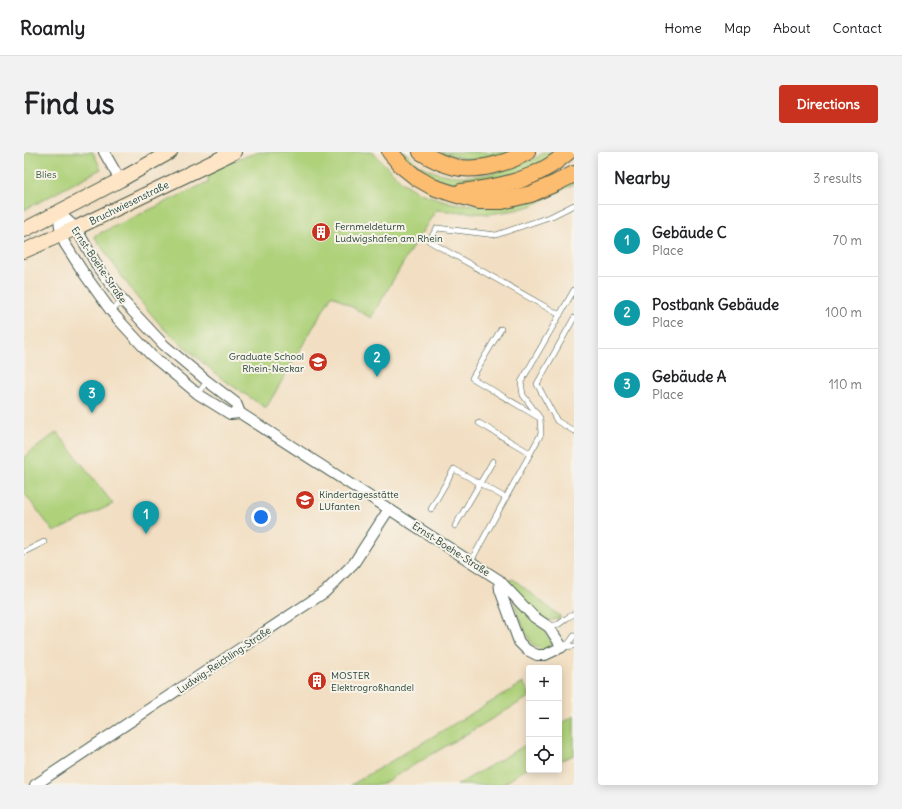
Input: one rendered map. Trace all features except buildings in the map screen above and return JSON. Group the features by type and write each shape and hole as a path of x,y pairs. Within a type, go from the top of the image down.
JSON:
{"highway":[{"path":"390,152 402,166 433,187 479,201 502,200 530,194 574,174"},
{"path":"421,152 435,161 456,167 475,168 506,162 527,152"},
{"path":"451,193 503,186 528,177 551,165 568,152"}],"main road":[{"path":"24,230 170,152"},
{"name":"Bruchwiesenstraße","path":"24,251 76,228 234,152"}],"street":[{"path":"104,152 120,180"},
{"name":"Ernst-Boehe-Straße","path":"58,212 76,228 99,268 123,301 164,345 236,403 240,413 499,580 534,617 549,627 562,647 546,656 525,653 519,642 500,590 499,580"},
{"name":"Ernst-Boehe-Straße","path":"58,212 61,235 65,244 111,311 152,355 198,394 230,414 240,413"},
{"name":"Ludwig-Reichling-Straße","path":"35,785 325,592 354,563 389,509"}],"lane":[{"path":"560,315 429,241 437,228 496,235 552,216 574,205"},
{"path":"471,561 541,434 540,418 523,395 521,382 574,290"},
{"path":"111,311 123,301"},
{"path":"574,318 537,384 557,421 574,431"},
{"path":"501,329 472,378 540,418"},
{"path":"198,394 207,381"},
{"path":"479,423 530,453"},
{"path":"455,526 493,461"},
{"path":"430,509 454,469 506,498"},
{"path":"24,552 44,542"},
{"path":"549,627 559,624 574,614"},
{"path":"562,647 574,636"},
{"path":"562,647 574,646"}],"green space":[{"name":"Blies","path":"24,152 93,152 101,169 24,210"},
{"path":"259,152 372,152 403,183 417,192 452,203 485,206 574,180 574,184 531,206 516,210 489,214 436,210 371,318 332,295 266,408 222,379 163,328 135,295 94,236 208,182 208,171"},
{"path":"398,152 405,152 410,158 421,166 438,173 458,176 478,176 502,170 540,156 543,152 557,152 530,169 486,183 464,183 445,182 427,176 418,171"},
{"path":"441,152 516,152 487,160 466,159"},
{"path":"57,432 113,504 54,532 24,493 24,457"},
{"path":"513,579 561,617 549,621 542,618 508,581"},
{"path":"514,600 542,627 552,641 549,647 543,651 532,644 519,619"},
{"path":"523,683 526,688 526,699 380,785 351,785"},
{"path":"574,716 574,755 562,760 562,737 562,723"},
{"path":"526,745 526,769 502,785 457,785"}],"place":[{"name":"Fernmeldeturm Ludwigshafen am Rhein","path":"321,232"},
{"name":"Graduate School Rhein-Neckar","path":"318,362"},
{"name":"Postbank Gebäude","path":"377,377"},
{"name":"Gebäude A","path":"92,413"},
{"name":"Kindertagesstätte LUfanten","path":"305,500"},
{"name":"Gebäude C","path":"146,534"},
{"name":"MOSTER Elektrogroßhandel","path":"317,681"}]}
